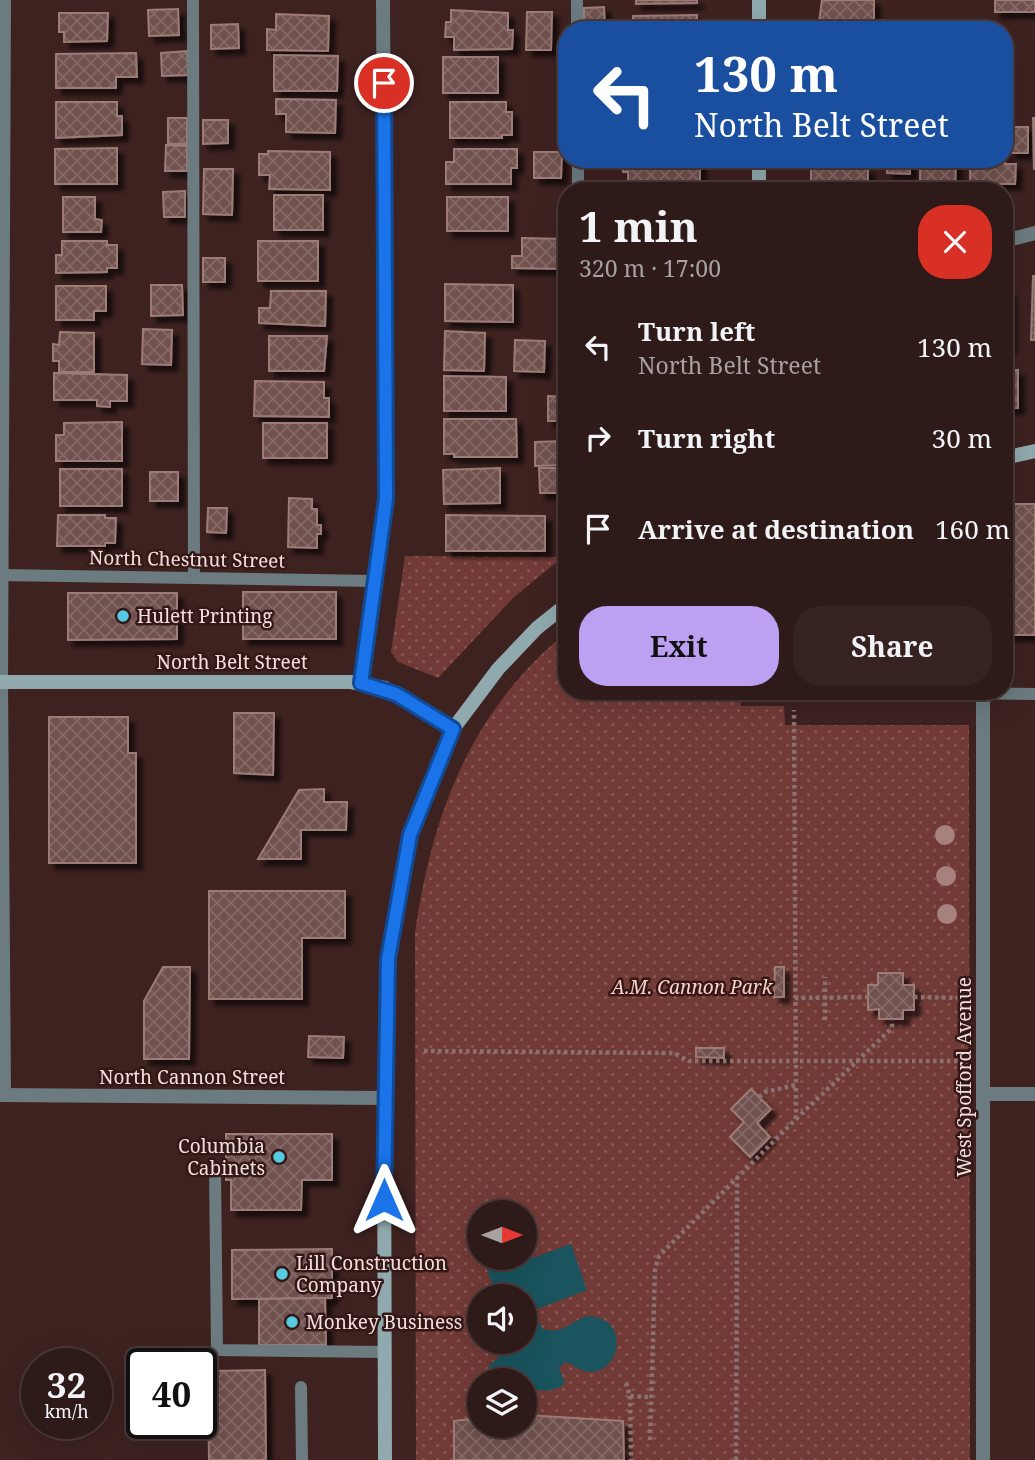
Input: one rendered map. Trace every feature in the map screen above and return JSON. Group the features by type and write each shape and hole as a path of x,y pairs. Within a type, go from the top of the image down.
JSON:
{"street":[{"path":"2,1095 4,0"},
{"path":"361,683 386,499 383,0"},
{"path":"759,0 759,21"},
{"path":"1013,239 1035,233"},
{"path":"1013,456 1035,451"},
{"path":"385,1460 384,1098 388,959 410,835 453,729 498,669 537,628 558,611"},
{"name":"North Belt Street","path":"1,681 361,683 396,694 453,729"},
{"name":"West Spofford Avenue","path":"983,700 983,1460"},
{"path":"983,1094 1035,1094"},
{"name":"North Cannon Street","path":"2,1095 384,1098"}],"lane":[{"path":"193,0 194,578"},
{"path":"577,0 577,21"},
{"name":"North Chestnut Street","path":"2,575 374,581"},
{"path":"1013,694 1035,694"},
{"path":"215,1170 217,1350 384,1352"},
{"path":"300,1387 302,1460"}],"path":[{"path":"794,700 796,1119"},
{"path":"825,977 825,1020"},
{"path":"795,998 869,997"},
{"path":"914,997 961,998"},
{"path":"650,1440 649,1396 655,1269 659,1256 796,1119 892,1028 892,1019"},
{"path":"424,1051 674,1053 689,1060 796,1062 961,1061"},
{"path":"759,1097 765,1092 796,1085"},
{"path":"736,1460 737,1178"},
{"path":"626,1383 630,1396 631,1460"},
{"path":"630,1396 649,1396"}],"green space":[{"path":"405,556 558,557 558,561 514,597 438,678 398,662 391,652"},
{"name":"A.M. Cannon Park","path":"558,640 558,700 741,700 741,706 784,706 785,725 969,725 970,1460 416,1460 415,933 422,889 445,806 461,767 481,730 505,695"}],"water":[{"path":"571,1244 587,1290 537,1309 537,1284 492,1284 487,1270 537,1270 537,1256"},
{"path":"593,1316 602,1319 615,1332 616,1350 606,1366 599,1371 589,1372 565,1362 559,1368 565,1383 551,1390 537,1390 537,1368 489,1368 489,1365 503,1354 537,1354 537,1319 543,1329 553,1330"}],"building":[{"path":"636,0 697,0 697,3 636,4"},
{"path":"822,0 874,0 874,21 819,21"},
{"path":"995,0 1035,0 1035,12 995,12"},
{"path":"604,7 605,21 584,21 584,8"},
{"path":"178,9 179,35 149,36 148,10"},
{"path":"451,10 508,13 508,30 513,30 512,49 454,50 454,37 445,37 446,22 451,22"},
{"path":"527,12 552,12 551,50 526,50"},
{"path":"59,13 108,13 107,41 64,42 64,32 59,32"},
{"path":"276,14 329,16 328,51 267,50 267,29 276,30"},
{"path":"697,15 697,21 633,21 633,16"},
{"path":"238,24 239,48 211,49 211,25"},
{"path":"187,51 188,75 162,76 161,53"},
{"path":"136,53 137,77 116,77 116,88 56,88 56,54"},
{"path":"274,55 338,56 337,91 274,91"},
{"path":"443,57 498,57 498,93 443,93"},
{"path":"276,99 336,100 335,133 286,132 286,114 276,114"},
{"path":"56,102 117,102 117,116 122,116 122,135 56,138"},
{"path":"450,102 506,102 506,112 512,112 512,135 502,135 502,138 450,138"},
{"path":"168,118 187,118 187,144 168,144"},
{"path":"1035,118 1035,169 1034,169"},
{"path":"203,120 228,120 228,143 203,144"},
{"path":"1013,127 1028,127 1028,153 1013,153"},
{"path":"166,145 187,146 187,171 165,171"},
{"path":"117,148 117,184 55,184 55,149"},
{"path":"454,149 517,149 517,168 511,168 511,184 446,184 446,162 454,162"},
{"path":"268,151 330,152 330,190 269,189 270,175 259,175 259,154 268,154"},
{"path":"534,152 558,152 561,178 534,178"},
{"path":"1013,164 1016,164 1015,184 970,182 970,168 1013,168"},
{"path":"623,168 700,168 700,182 628,182 628,172 623,172"},
{"path":"811,168 868,168 868,182 811,182"},
{"path":"887,168 910,168 910,174 887,173"},
{"path":"920,168 956,168 955,182 920,182"},
{"path":"204,169 233,169 232,215 203,214"},
{"path":"185,191 185,217 164,217 163,192"},
{"path":"274,195 323,195 323,230 274,230"},
{"path":"63,197 95,197 95,219 102,220 101,232 63,232"},
{"path":"447,197 508,197 508,231 447,231"},
{"path":"522,238 558,239 558,269 512,268 512,256 522,256"},
{"path":"62,241 107,241 107,245 117,245 117,268 107,268 107,272 56,273 56,255 62,255"},
{"path":"258,241 318,241 318,281 258,281"},
{"path":"203,258 225,258 225,282 203,282"},
{"path":"1033,276 1035,340 1031,340"},
{"path":"445,284 513,285 513,322 445,321"},
{"path":"151,285 182,285 183,315 151,316"},
{"path":"56,286 106,286 106,311 94,311 94,320 56,320"},
{"path":"271,291 326,291 325,326 259,323 259,308 270,308"},
{"path":"143,329 172,330 171,365 142,364"},
{"path":"445,331 485,333 484,371 444,370"},
{"path":"60,332 94,333 94,372 59,372 59,361 53,361 53,344 59,345"},
{"path":"269,336 327,336 324,371 269,371"},
{"path":"515,340 545,341 544,372 514,371"},
{"path":"1013,370 1018,370 1018,408 1013,408"},
{"path":"54,373 127,375 127,401 110,401 110,407 97,406 97,400 54,400"},
{"path":"444,376 506,377 506,411 444,411"},
{"path":"255,381 324,382 324,398 329,398 329,417 254,416"},
{"path":"548,396 558,397 558,421 548,421"},
{"path":"444,419 516,419 517,457 454,457 454,454 444,454"},
{"path":"122,422 122,461 56,461 56,435 64,435 64,423"},
{"path":"263,423 327,423 327,458 263,458"},
{"path":"558,441 558,465 535,466 535,442"},
{"path":"500,468 500,503 444,504 443,470"},
{"path":"539,468 558,468 558,493 540,493"},
{"path":"60,469 122,469 122,506 60,506"},
{"path":"150,472 178,472 178,501 150,501"},
{"path":"289,498 312,499 312,509 317,509 317,525 321,525 321,534 317,534 317,548 288,547"},
{"path":"1013,504 1035,504 1035,635 1013,635"},
{"path":"208,508 227,508 226,533 207,532"},
{"path":"58,515 105,515 105,518 116,518 115,543 105,543 105,546 57,546"},
{"path":"446,515 545,516 545,551 446,551"},
{"path":"243,592 336,592 336,639 243,639"},
{"name":"Hulett Printing","path":"68,593 177,593 177,639 68,640"},
{"path":"234,713 274,713 273,775 234,773"},
{"path":"49,717 128,717 128,753 136,753 136,863 49,863"},
{"path":"324,789 324,802 347,802 346,830 301,830 301,859 258,859 299,790"},
{"path":"209,891 345,891 345,938 302,938 302,999 209,999"},
{"path":"163,967 190,967 189,1059 144,1059 144,1001"},
{"path":"775,967 784,967 784,997 774,997"},
{"path":"878,973 903,973 903,985 914,985 914,1010 903,1010 903,1019 879,1019 879,1009 868,1010 868,985 878,985"},
{"path":"309,1036 344,1037 343,1058 308,1057"},
{"path":"696,1048 724,1048 724,1058 696,1057"},
{"path":"751,1089 771,1109 757,1123 770,1137 750,1157 730,1137 744,1122 731,1109"},
{"name":"Columbia Cabinets","path":"226,1134 332,1134 332,1180 302,1180 301,1210 231,1210 231,1180 226,1180"},
{"name":"Lill Construction Company","path":"332,1249 332,1298 232,1299 232,1250"},
{"name":"Monkey Business","path":"325,1298 326,1345 259,1345 259,1299"},
{"path":"265,1370 266,1460 209,1460 209,1439 217,1439 217,1371"},
{"path":"537,1416 623,1421 624,1460 454,1460 454,1421 467,1420 467,1438 537,1438"}],"place":[{"name":"Hulett Printing","path":"123,616"},
{"name":"Columbia Cabinets","path":"279,1157"},
{"name":"Lill Construction Company","path":"282,1274"},
{"name":"Monkey Business","path":"292,1322"}],"route":[{"path":"384,83 386,499 361,683 385,688 453,729 410,835 388,959 384,1200"}]}
